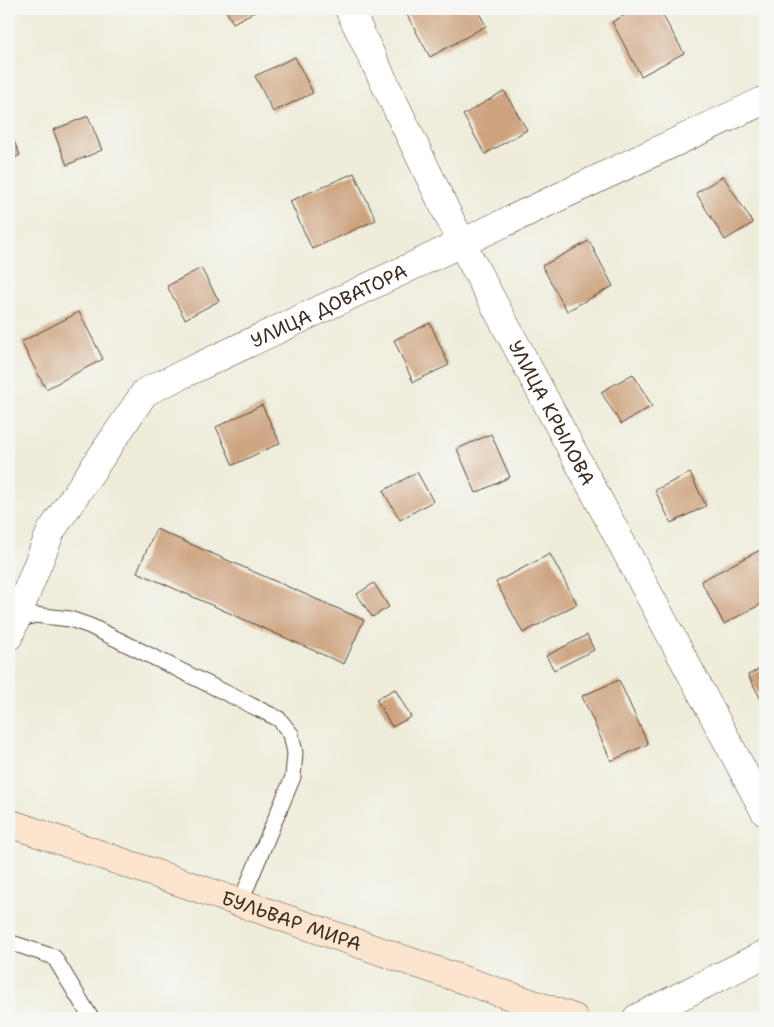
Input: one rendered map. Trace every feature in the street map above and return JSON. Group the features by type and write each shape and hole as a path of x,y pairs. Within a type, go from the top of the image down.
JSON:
{"main road":[{"name":"БУЛЬВАР МИРА","path":"9,823 574,1018"}],"street":[{"name":"УЛИЦА КРЫЛОВА","path":"349,9 461,242 765,812"},
{"name":"УЛИЦА ДОВАТОРА","path":"11,629 51,531 145,392 765,100"},
{"path":"637,1018 765,954"}],"lane":[{"path":"11,629 35,615 70,619 90,626 279,719 291,734 295,753 292,777 240,903"},
{"path":"9,942 54,957 91,1018"}],"building":[{"path":"225,9 260,9 233,23"},
{"path":"418,9 477,9 486,26 430,57 407,15"},
{"path":"636,9 659,9 684,53 641,76 612,22"},
{"path":"295,57 313,93 273,112 255,76"},
{"path":"504,91 527,130 485,154 463,115"},
{"path":"88,116 102,150 67,165 53,130"},
{"path":"9,130 20,155 9,161"},
{"path":"354,173 376,220 312,249 290,201"},
{"path":"723,176 753,223 725,240 696,193"},
{"path":"589,241 613,286 567,311 542,266"},
{"path":"201,268 219,301 185,319 167,286"},
{"path":"79,312 103,359 46,389 21,342"},
{"path":"430,323 449,365 413,382 394,340"},
{"path":"633,374 652,406 621,424 601,392"},
{"path":"262,405 280,443 233,465 216,427"},
{"path":"491,434 510,477 476,493 457,449"},
{"path":"417,472 433,501 400,520 383,491"},
{"path":"690,473 706,506 671,523 655,490"},
{"path":"156,529 364,620 344,664 137,572"},
{"path":"764,548 765,602 724,624 701,581"},
{"path":"550,554 577,604 523,633 496,582"},
{"path":"374,583 389,607 372,617 357,594"},
{"path":"587,635 594,650 554,670 546,656"},
{"path":"765,666 765,707 748,675"},
{"path":"619,680 648,744 611,761 582,696"},
{"path":"395,689 411,717 392,727 376,699"}]}
